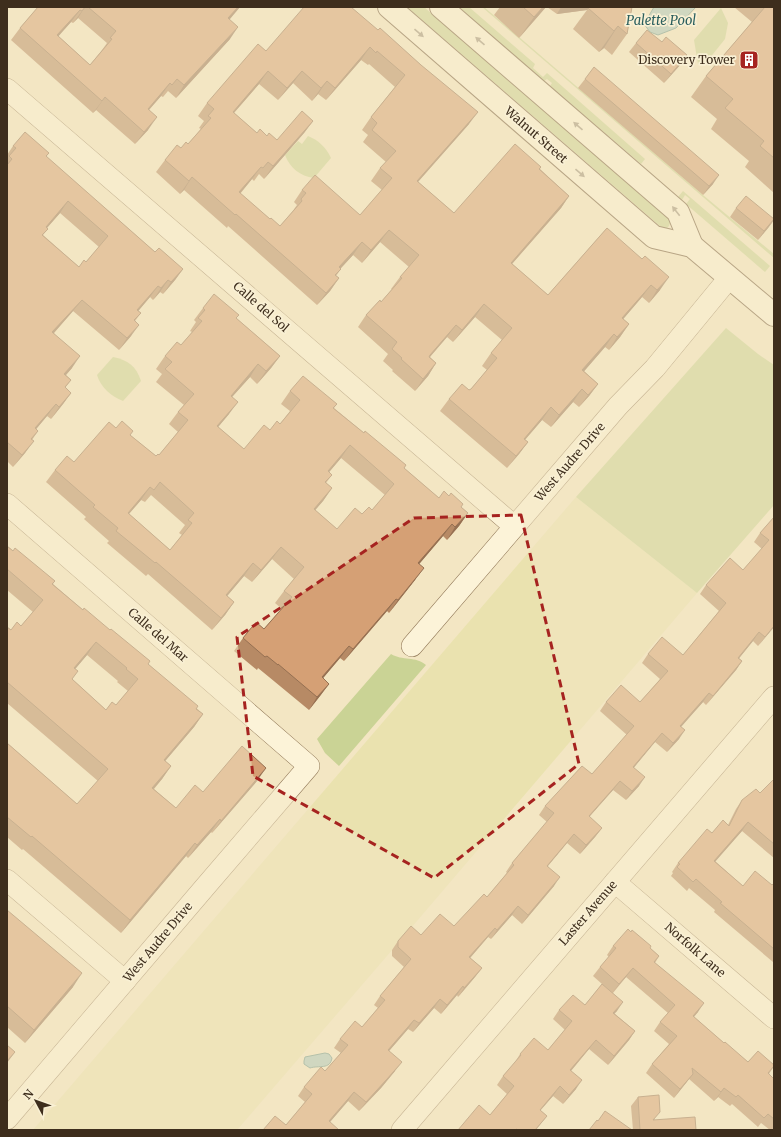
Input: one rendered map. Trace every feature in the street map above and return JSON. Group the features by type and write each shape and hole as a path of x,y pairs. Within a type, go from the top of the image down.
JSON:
{"street":[{"name":"Walnut Street","path":"389,7 654,237 692,246"},
{"name":"Walnut Street","path":"441,7 678,212 692,246 774,315"},
{"name":"Calle del Sol","path":"7,89 514,526"},
{"name":"West Audre Drive","path":"412,646 618,406 655,368 729,278"},
{"name":"Calle del Mar","path":"7,504 310,766"},
{"name":"Laster Avenue","path":"402,1130 774,697"},
{"name":"West Audre Drive","path":"7,1119 310,766"},
{"path":"7,880 125,981"},
{"name":"Norfolk Lane","path":"615,882 774,1018"}],"highlighted area":[{"path":"521,515 579,764 434,878 253,776 237,637 414,518"}],"shaded area":[{"path":"576,497 697,593 405,935 237,1130 33,1130"}],"green space":[{"path":"407,7 424,7 669,217 671,220 669,226 667,228 661,227"},
{"path":"458,7 469,7 535,64 533,68 543,77 547,73 645,159 641,164 550,86 552,83 547,79 544,81"},
{"path":"482,7 484,7 774,254 774,258"},
{"path":"721,8 728,23 725,39 705,64 698,64 694,40"},
{"path":"308,136 321,144 327,150 331,158 314,178 296,171 285,155 298,141 302,144"},
{"path":"683,191 770,266 765,272 686,204 690,199 685,195 682,200 678,197"},
{"path":"726,328 774,365 774,505 697,593 576,497"},
{"path":"113,357 131,364 137,371 141,381 123,401 114,397 107,391 101,384 97,375"},
{"path":"391,654 418,660 426,665 339,766 325,753 317,739"}],"water":[{"name":"Palette Pool","path":"654,7 696,7 676,28 658,35 650,32 644,24"},
{"path":"325,1053 329,1054 332,1058 331,1062 327,1066 310,1068 304,1064 305,1057"}],"building":[{"path":"38,7 85,7 82,11 80,10 57,35 90,65 112,39 110,38 116,31 88,7 238,7 228,18 238,27 184,85 177,79 172,85 170,83 148,109 157,117 144,132 105,97 102,101 20,28"},
{"path":"304,7 351,7 378,30 380,28 421,65 478,112 417,181 454,213 515,144 541,167 539,169 569,196 511,263 548,295 607,228 642,259 645,256 669,277 657,290 651,285 622,318 629,324 617,337 614,334 582,370 598,384 588,395 582,389 559,415 551,407 524,439 528,442 516,456 449,399 462,384 469,390 471,389 497,358 491,353 512,328 484,304 462,330 456,325 430,355 429,357 436,363 423,379 392,349 397,342 366,315 380,300 381,302 402,278 400,277 419,255 389,230 371,250 362,242 339,267 341,269 335,275 339,278 326,293 192,177 189,181 165,160 177,145 181,148 186,142 188,144 211,118 208,116 214,109 207,103 258,44 266,51","holes":["370,47 376,53 377,51 405,75 371,117 377,123 372,130 396,151 380,168 392,178 360,215 315,175 302,190 306,193 301,199 302,201 280,226 239,192 261,167 263,168 268,162 273,166 313,121 302,111 277,140 269,133 267,136 260,129 257,133 233,112 268,71 287,88 302,71 321,88 327,81 335,88"]},
{"path":"523,7 543,7 534,17"},
{"path":"632,7 627,34 618,26 614,31 588,8"},
{"name":"Discovery Tower","path":"765,7 774,7 774,158 760,146 764,141 725,108 733,99 706,76"},
{"path":"647,30 662,42 666,37 687,55 671,74 636,43"},
{"path":"594,67 719,175 709,186 585,79"},
{"path":"25,132 49,153 46,156 155,252 159,248 183,269 171,282 168,280 161,288 158,286 137,310 141,313 134,320 139,325 127,338 82,300 52,332 80,356 64,374 71,380 65,387 71,393 59,407 56,404 35,428 38,431 31,439 34,441 22,455 7,442 7,165 12,159 9,156 16,148 13,146","holes":["68,201 108,236 86,262 84,260 79,267 42,235 48,229 46,227"]},
{"path":"746,196 774,219 764,231 736,208"},
{"path":"214,294 239,315 236,318 280,356 266,371 258,364 231,396 238,402 217,426 244,449 264,425 270,430 277,421 280,424 300,400 290,391 303,376 337,404 333,408 364,433 365,431 406,465 404,468 439,498 444,491 449,496 451,493 463,504 461,507 468,513 455,527 452,524 418,563 424,568 398,600 396,599 353,649 349,646 322,677 329,684 317,697 278,664 267,656 265,657 243,638 256,622 264,629 292,597 284,591 304,567 281,547 261,570 253,563 226,595 234,602 221,618 156,562 155,563 116,531 118,528 93,507 95,505 55,470 67,456 74,462 109,422 116,428 122,421 133,431 130,435 156,456 158,454 159,455 188,420 178,412 194,394 165,369 172,362 165,356 177,342 181,345 202,321 198,318 205,310 203,308","holes":["350,445 394,484 372,510 369,507 362,514 355,508 337,529 314,509 332,488 325,482 332,475 328,471","160,482 194,513 188,520 192,523 170,550 128,513 150,487 154,490"]},
{"path":"774,517 774,626 765,637 759,632 738,658 742,661 713,696 709,693 680,726 685,730 673,743 662,733 633,767 645,777 632,791 620,781 589,816 602,828 586,845 574,834 547,866 560,877 528,915 518,906 497,930 495,928 469,957 482,968 464,988 463,986 447,1005 440,999 419,1023 414,1020 388,1050 402,1062 366,1102 354,1092 329,1121 339,1130 263,1130 275,1116 286,1125 312,1094 304,1087 321,1067 325,1071 348,1045 340,1039 355,1021 362,1027 385,1000 380,996 411,959 398,947 398,941 411,926 421,935 440,914 454,926 484,894 487,897 514,865 512,863 554,813 545,806 582,766 592,774 634,726 606,702 621,685 640,702 668,671 648,654 662,637 683,655 726,603 706,585 730,558 743,570 769,540 760,533"},
{"path":"7,546 13,551 15,548 55,581 52,584 83,610 84,608 150,661 148,664 198,706 196,709 203,714 164,760 171,766 152,788 176,808 195,785 203,792 242,746 266,768 221,821 220,819 197,845 195,843 130,920 32,836 31,837 7,817 7,743 77,804 108,769 7,682 7,627 11,630 17,622 21,626 43,600 7,569","holes":["96,642 127,668 126,669 138,679 116,705 112,702 106,710 72,679 78,671 74,668"]},
{"path":"774,779 774,844 748,822 714,861 743,886 755,871 772,885 774,883 774,949 720,903 722,902 696,879 693,882 677,867 680,864 678,863 707,829 712,833 723,820 729,826 742,800 756,789 760,793"},
{"path":"7,910 82,973 34,1030 7,1006"},
{"path":"628,929 631,932 632,930 651,946 650,948 659,956 654,962 704,1003 693,1016 748,1062 758,1051 774,1065 768,1073 774,1079 774,1119 768,1114 764,1118 738,1095 736,1097 724,1088 721,1092 692,1068 693,1074 680,1089 652,1064 677,1036 660,1022 675,1005 633,968 619,984 600,967 616,948 613,946"},
{"path":"602,984 623,1002 613,1013 635,1031 614,1056 596,1040 570,1070 582,1080 569,1095 560,1086 540,1110 547,1116 535,1130 458,1130 479,1105 490,1115 514,1086 503,1076 534,1038 548,1050 572,1021 559,1010 573,995 585,1005"},
{"path":"7,1045 15,1052 7,1061"},
{"path":"659,1095 660,1112 653,1120 695,1117 696,1130 640,1130 638,1097"},
{"path":"605,1111 632,1130 589,1130"}],"place":[{"name":"Discovery Tower","path":"749,60"}]}
